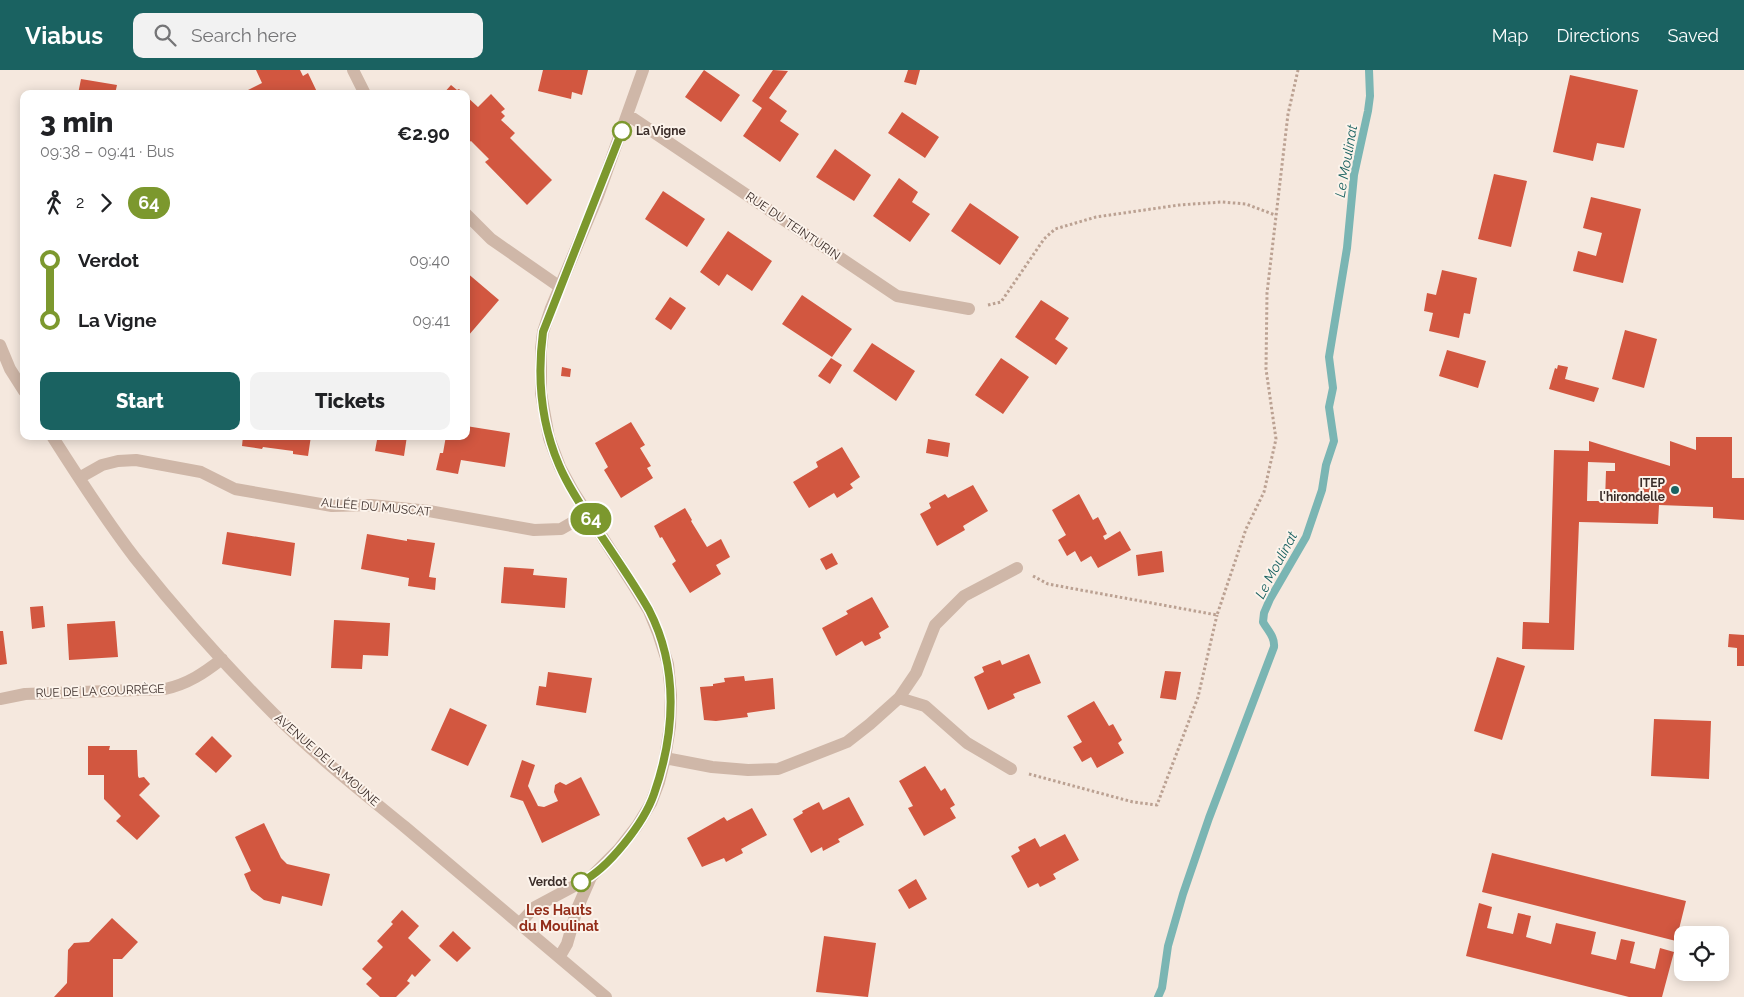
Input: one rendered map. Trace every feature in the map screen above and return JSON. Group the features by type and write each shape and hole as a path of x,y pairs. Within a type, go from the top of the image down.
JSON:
{"street":[{"path":"353,70 363,90"},
{"path":"520,923 535,907 591,877 619,849 638,826 651,803 666,758 671,696 668,664 658,632 640,596 587,514 560,467 549,438 540,393 540,357 543,332 598,196 643,70"},
{"name":"RUE DU TEINTURIN","path":"628,115 896,296 969,309"},
{"path":"470,218 491,238 560,287"},
{"path":"0,345 10,369 20,385"},
{"name":"AVENUE DE LA MOUNE","path":"54,440 78,478 135,557 222,659 273,712 303,742 560,956 606,997"},
{"name":"ALLÉE DU MUSCAT","path":"78,478 102,465 118,461 136,460 201,472 234,489 332,506 371,505 429,511 534,530 561,529 587,514"},
{"path":"666,758 712,767 778,770 847,742 899,698 916,673 935,625 964,596 1017,568"},
{"name":"RUE DE LA COURRÈGE","path":"0,699 25,694 165,689 183,685 222,659"},
{"path":"899,698 925,706 967,743 1011,770"},
{"path":"560,956 567,944 577,909 591,877"}],"path":[{"path":"1011,770 1133,802 1157,805 1198,697 1218,615 1246,529 1264,492 1276,439 1266,369 1267,293 1288,114 1298,70"},
{"path":"969,309 1001,302 1044,239 1055,229 1096,217 1179,205 1222,202 1246,204 1276,215"},
{"path":"1017,568 1048,584 1218,615"}],"building":[{"path":"256,70 300,70 303,76 308,73 316,90 248,90 262,83"},
{"path":"543,70 588,70 582,95 572,92 571,99 538,91"},
{"path":"704,70 740,95 721,122 685,97"},
{"path":"773,70 788,71 769,98 787,111 780,121 799,134 780,162 743,136 762,108 752,101"},
{"path":"908,70 920,70 916,85 904,82"},
{"path":"1570,75 1638,90 1624,148 1597,143 1593,161 1553,152"},
{"path":"81,79 117,85 116,90 79,90"},
{"path":"451,85 457,90 447,90"},
{"path":"491,94 505,109 501,112 505,116 501,120 515,133 510,138 552,180 527,205 485,162 489,159 470,142 470,100 478,107"},
{"path":"902,112 939,137 925,158 888,133"},
{"path":"835,149 871,175 854,201 816,177"},
{"path":"1494,174 1527,181 1511,247 1478,239"},
{"path":"899,178 918,192 912,202 930,214 910,242 873,216"},
{"path":"663,191 705,219 687,247 645,219"},
{"path":"1591,197 1641,209 1623,283 1573,271 1578,251 1596,256 1602,233 1583,228"},
{"path":"970,203 1019,237 1000,265 951,231"},
{"path":"728,231 772,261 752,291 727,274 719,286 700,272"},
{"path":"1442,270 1477,278 1470,314 1464,313 1459,338 1429,331 1433,313 1424,311 1427,293 1436,295"},
{"path":"470,275 499,300 470,334"},
{"path":"802,295 852,329 832,357 782,324"},
{"path":"670,297 686,308 671,330 655,319"},
{"path":"1041,300 1069,318 1055,339 1068,348 1056,365 1015,337"},
{"path":"1625,330 1657,339 1644,388 1612,379"},
{"path":"872,343 915,371 896,401 853,371"},
{"path":"1447,350 1486,361 1478,388 1439,376"},
{"path":"831,358 842,365 830,384 818,376"},
{"path":"1001,358 1029,377 1003,414 975,395"},
{"path":"1558,365 1568,367 1565,379 1599,388 1594,402 1549,389 1555,368 1557,369"},
{"path":"562,367 571,369 570,377 561,376"},
{"path":"631,422 645,445 640,448 651,466 647,468 653,478 621,498 604,470 608,467 595,443"},
{"path":"470,427 510,433 505,467 461,460 458,474 436,470 440,453 443,453 445,440 470,440"},
{"path":"1696,437 1732,437 1732,478 1744,478 1744,520 1713,518 1713,507 1659,505 1658,524 1579,522 1574,650 1522,649 1523,622 1549,623 1554,450 1589,451 1589,441 1670,466 1670,441 1696,450","holes":["1588,462 1615,463 1615,471 1606,471 1605,501 1587,501"]},
{"path":"928,439 950,443 948,457 926,453"},
{"path":"243,440 310,440 308,456 293,454 293,451 242,446"},
{"path":"377,440 406,440 404,456 375,451"},
{"path":"842,447 860,477 850,484 853,488 837,498 834,493 809,508 793,482 818,467 816,462"},
{"path":"973,485 988,511 963,526 965,530 937,546 920,514 931,508 929,503 945,494 948,498"},
{"path":"1079,494 1093,520 1098,517 1107,534 1103,536 1105,540 1120,531 1131,550 1098,568 1091,556 1081,562 1075,551 1067,556 1058,540 1066,535 1052,510"},
{"path":"685,508 707,547 721,539 730,557 716,565 721,574 690,593 672,564 676,561 654,526"},
{"path":"227,532 295,543 291,576 222,564"},
{"path":"367,534 407,541 407,539 435,543 429,577 436,578 435,590 408,586 409,578 361,569"},
{"path":"1162,551 1164,572 1138,576 1136,555"},
{"path":"832,553 838,564 826,570 820,559"},
{"path":"504,567 534,569 533,575 567,578 565,608 501,603"},
{"path":"872,597 889,627 879,633 881,638 865,646 862,641 836,656 822,628 848,614 846,611"},
{"path":"43,606 45,627 32,629 30,607"},
{"path":"334,620 390,623 388,656 363,655 362,669 331,668"},
{"path":"115,621 118,657 69,660 67,624"},
{"path":"0,631 3,631 7,664 0,665"},
{"path":"1729,634 1744,635 1744,666 1737,666 1737,648 1728,647"},
{"path":"1029,654 1041,683 1013,694 1015,698 988,710 974,677 984,672 982,667 1000,660 1002,665"},
{"path":"1497,657 1525,666 1502,740 1474,731"},
{"path":"1165,671 1181,672 1176,700 1160,698"},
{"path":"548,672 592,678 586,713 536,705 539,686 546,687"},
{"path":"744,676 745,681 773,678 775,709 747,713 748,717 716,721 704,720 700,687 713,686 713,684 725,682 724,678"},
{"path":"1094,701 1109,726 1113,724 1122,740 1118,743 1124,753 1097,768 1091,757 1082,762 1073,747 1082,742 1067,716"},
{"path":"450,708 487,725 468,766 431,750"},
{"path":"1654,719 1711,721 1709,779 1651,776"},
{"path":"212,736 232,756 216,773 195,754"},
{"path":"88,746 110,746 109,750 137,750 138,776 139,778 144,777 150,784 139,795 160,816 137,840 116,821 121,816 104,799 104,775 88,775"},
{"path":"522,760 535,765 528,786 538,806 544,807 558,801 554,792 555,785 560,782 566,785 581,777 600,815 542,843 523,801 510,797"},
{"path":"925,766 941,791 945,788 955,805 950,808 956,818 924,836 908,808 913,806 899,781"},
{"path":"849,797 864,825 838,839 840,842 823,851 822,847 811,853 793,819 803,813 802,811 819,802 823,810"},
{"path":"752,808 767,835 741,849 743,853 726,862 724,858 702,867 687,838 724,817 727,821"},
{"path":"264,823 281,858 287,864 330,874 322,906 282,896 280,904 264,900 251,890 244,874 251,871 235,837"},
{"path":"1065,834 1079,860 1053,874 1056,879 1040,887 1038,883 1028,888 1011,856 1020,851 1018,847 1035,838 1040,847"},
{"path":"1492,853 1686,901 1680,926 1674,926 1674,940 1482,892"},
{"path":"916,879 927,899 909,909 898,890"},
{"path":"1479,903 1492,907 1487,928 1513,934 1518,913 1531,916 1526,937 1551,944 1556,923 1596,932 1591,954 1616,960 1621,939 1635,942 1630,963 1655,969 1660,948 1674,952 1662,997 1629,997 1466,956"},
{"path":"402,910 419,926 408,938 431,960 415,977 412,974 407,981 410,983 396,997 380,997 366,984 372,978 362,969 383,947 377,941 393,924 391,922"},
{"path":"112,918 138,942 122,959 113,959 113,997 54,997 67,983 68,950 74,943 89,942"},
{"path":"453,931 471,948 457,962 439,946"},
{"path":"824,936 876,943 868,997 816,992"}],"waterway":[{"name":"Le Moulinat","path":"1158,997 1162,988 1168,946 1183,894 1209,818 1274,647 1272,637 1263,622 1264,613 1270,599 1306,537 1322,490 1326,465 1334,441 1329,407 1333,388 1329,357 1347,248 1354,175 1368,111 1370,96 1369,70"}],"bus line":[{"name":"64","path":"581,882 591,877 619,849 638,826 651,803 659,782 666,758 670,726 671,696 668,664 658,632 642,599 573,491 560,467 549,438 540,393 540,360 543,332 622,131"}],"place":[{"name":"La Vigne","path":"622,131"},
{"name":"ITEP l'hirondelle","path":"1675,490"},
{"name":"Verdot","path":"581,882"}],"district":[{"name":"Les Hauts du Moulinat","path":"559,918"}]}
